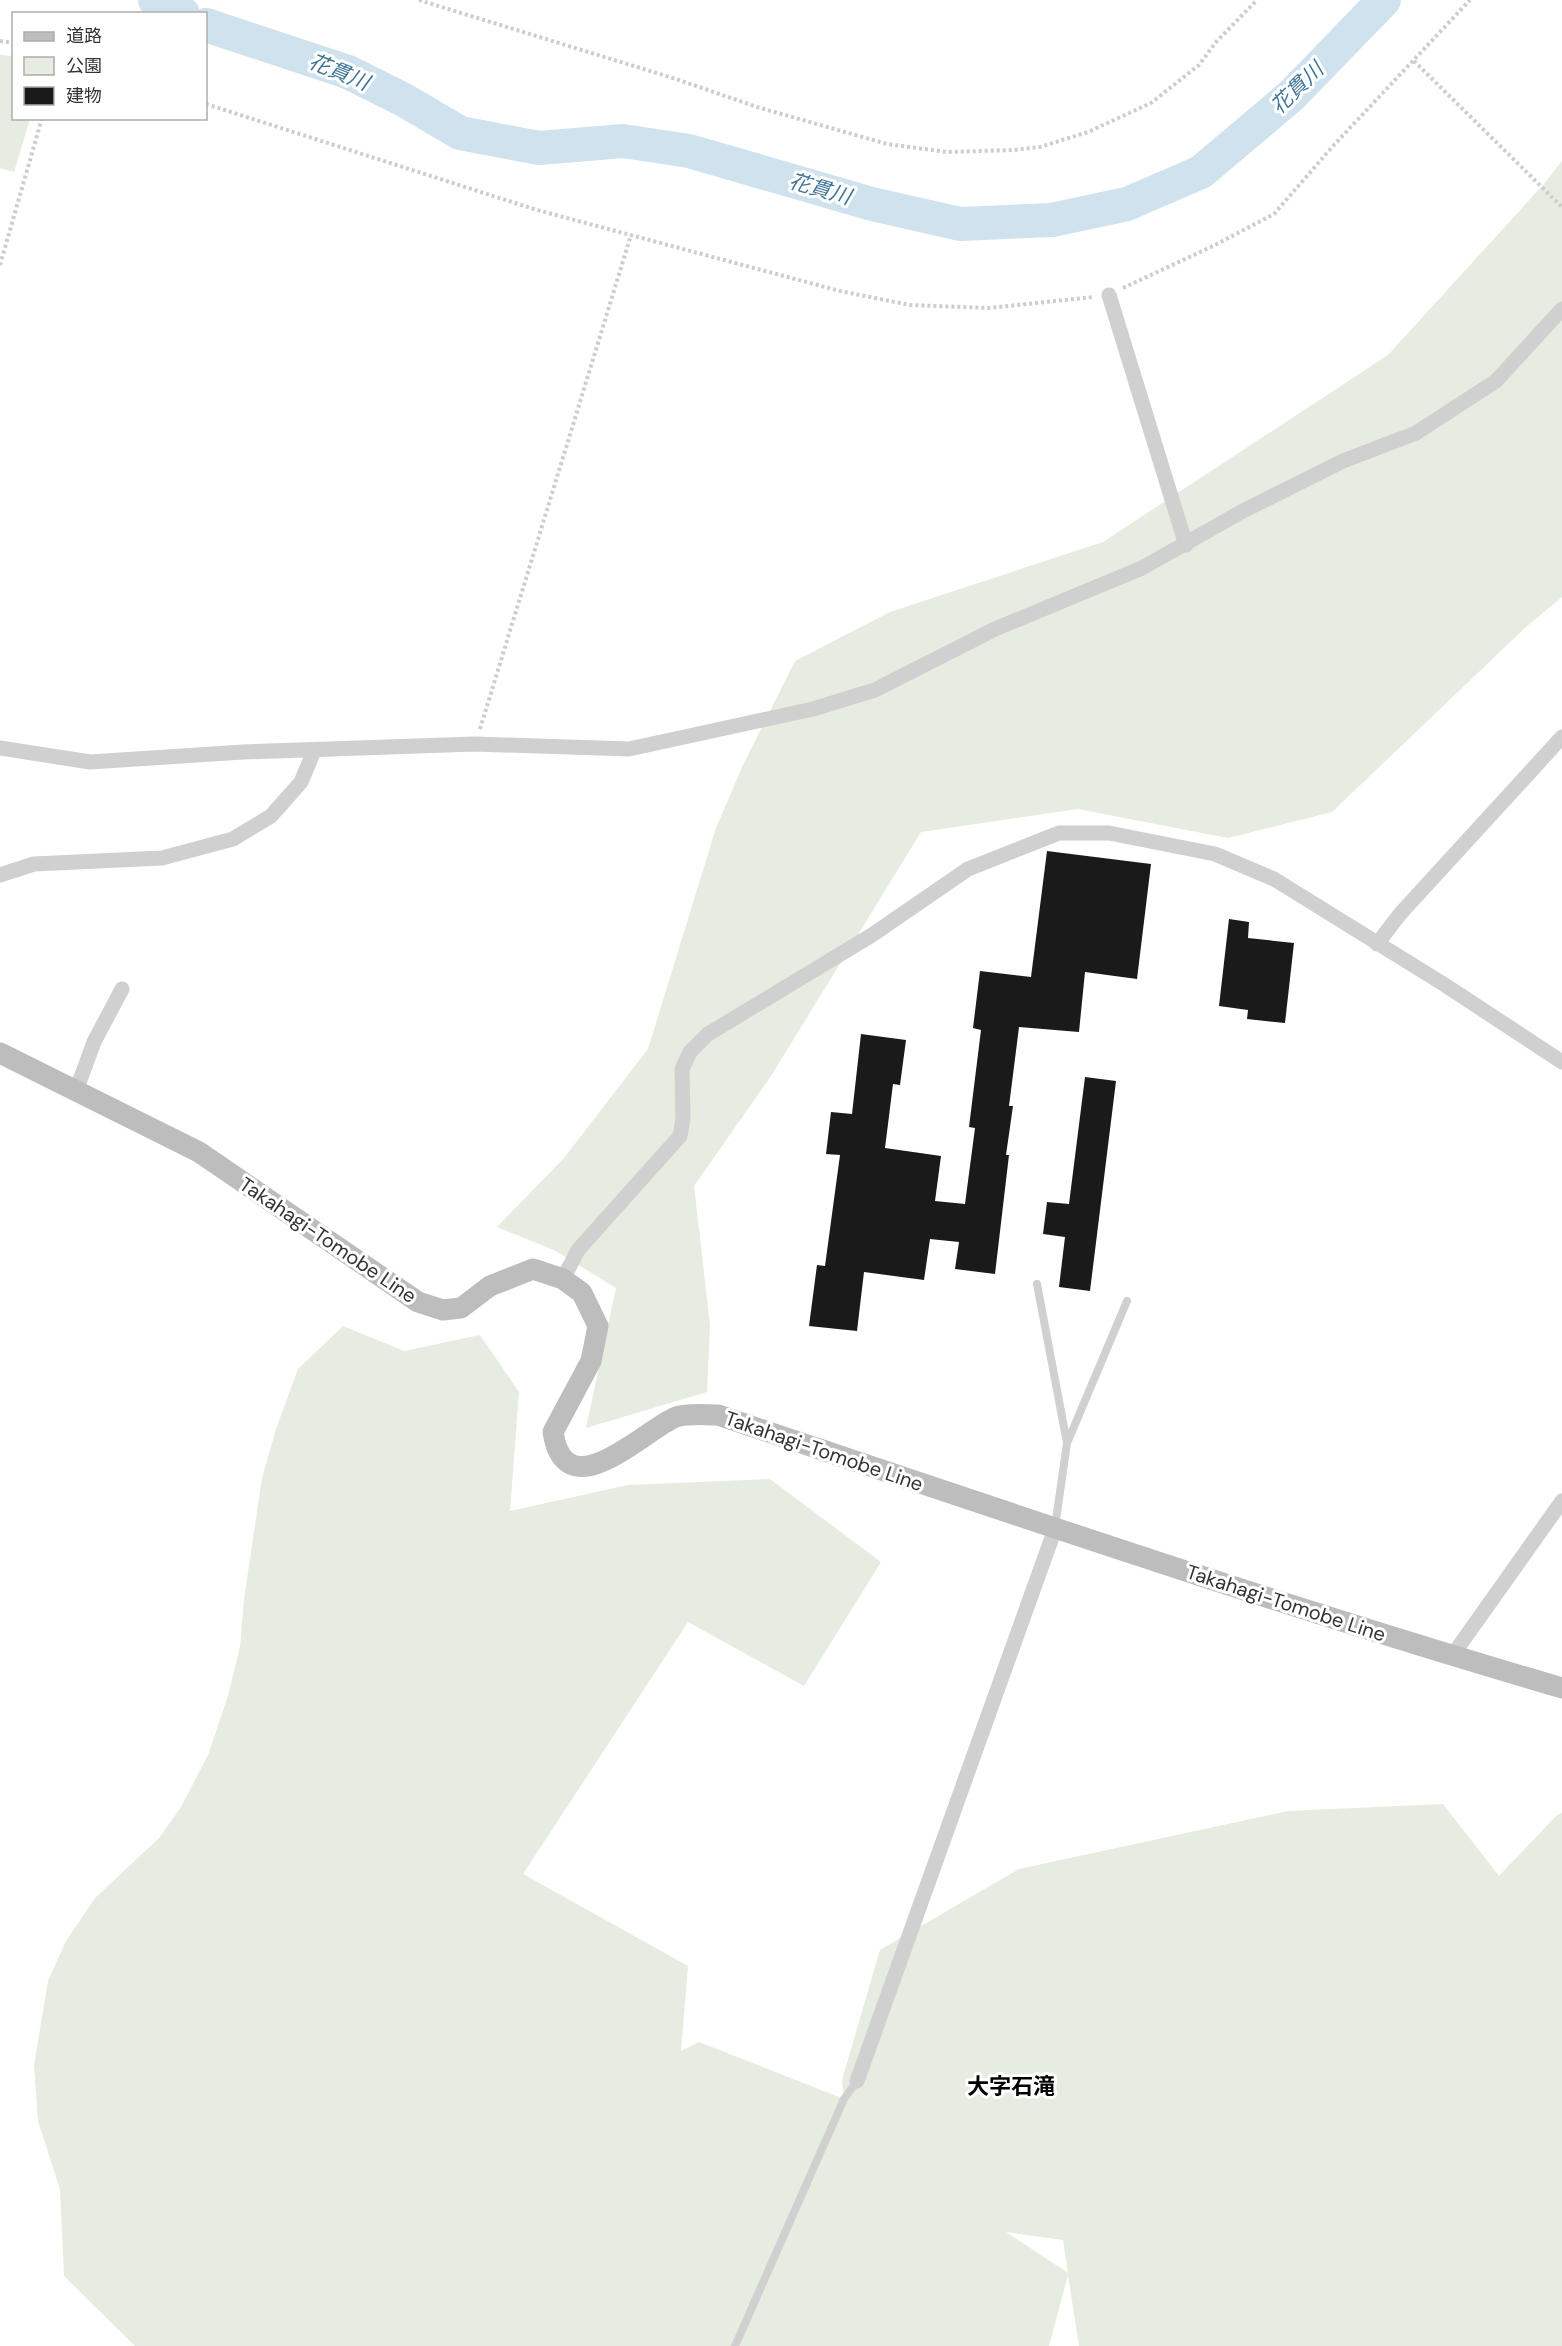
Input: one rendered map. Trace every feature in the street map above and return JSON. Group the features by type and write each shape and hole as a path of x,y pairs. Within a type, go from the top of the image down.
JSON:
{"main road":[{"name":"Takahagi-Tomobe Line","path":"0,1053 199,1152 418,1302 442,1310 461,1308 490,1286 533,1269 563,1279 582,1293 598,1326 591,1361 553,1432 558,1451 568,1463 585,1467 616,1456 677,1417 718,1414 1055,1529 1452,1656 1562,1688"}],"street":[{"path":"1109,295 1186,545"},
{"path":"0,747 90,762 243,752 475,744 629,749 813,709 875,690 995,629 1143,568 1243,511 1343,461 1416,433 1496,381 1562,309"},
{"path":"1377,944 1400,914 1562,737"},
{"path":"0,875 34,864 162,858 233,839 271,816 301,782 314,751"},
{"path":"563,1279 578,1250 680,1136 683,1119 682,1069 690,1052 708,1034 872,936 968,869 1059,833 1109,833 1215,854 1274,879 1445,985 1562,1062"},
{"path":"76,1091 94,1042 122,989"},
{"path":"1452,1656 1562,1501"},
{"path":"857,2081 1055,1529"}],"lane":[{"path":"1037,1284 1067,1443"},
{"path":"1055,1529 1067,1443 1127,1301"},
{"path":"735,2346 844,2099 857,2081"}],"path":[{"path":"419,0 768,110 888,144 947,152 1040,147 1088,132 1151,103 1199,65 1216,42 1257,0"},
{"path":"207,104 537,210 840,291 910,305 989,308 1109,295 1213,246 1274,214 1333,146 1470,0"},
{"path":"1414,61 1562,207"},
{"path":"0,265 41,120"},
{"path":"475,744 631,235"}],"green space":[{"path":"0,55 12,56 12,120 30,120 14,172 0,168"},
{"path":"1562,161 1562,597 1526,627 1332,812 1228,838 1078,809 921,832 771,1076 694,1186 710,1325 707,1392 586,1428 616,1288 554,1250 497,1227 564,1158 648,1049 716,828 743,765 795,661 890,612 1103,542 1388,355 1543,185"},
{"path":"343,1326 404,1351 480,1335 519,1392 510,1511 628,1485 770,1479 881,1562 804,1686 688,1622 523,1874 688,1966 681,2051 699,2042 844,2099 842,2080 880,1950 1019,1869 1288,1811 1443,1804 1499,1876 1557,1815 1562,1813 1562,2346 1079,2346 1068,2275 1049,2346 135,2346 64,2276 60,2189 38,2121 34,2065 48,1981 66,1941 95,1898 159,1838 181,1807 208,1755 228,1696 240,1647 244,1599 262,1478 276,1429 298,1369","holes":["1006,2232 1063,2240 1068,2273"]}],"building":[{"path":"1047,851 1151,864 1137,979 1085,972 1079,1032 1019,1027 1009,1106 1013,1106 1006,1155 1009,1155 995,1274 955,1269 959,1242 930,1239 924,1280 864,1272 857,1331 809,1326 817,1265 825,1266 840,1155 826,1154 831,1112 852,1114 861,1034 906,1040 900,1085 893,1084 885,1148 941,1156 935,1201 965,1204 975,1128 969,1127 981,1030 973,1028 980,971 1031,977"},
{"path":"1229,919 1249,922 1248,938 1294,943 1285,1023 1247,1019 1248,1010 1219,1006"},
{"path":"1085,1077 1116,1081 1090,1291 1059,1287 1065,1237 1043,1234 1047,1202 1069,1204"}],"waterway":[{"name":"花貫川","path":"155,0 179,12"},
{"name":"花貫川","path":"207,25 348,72 404,100 460,133 539,148 623,141 689,151 872,204 960,224 1052,220 1127,204 1201,172 1292,95 1384,0"}],"district":[{"name":"大字石滝","path":"1011,2086"}]}
